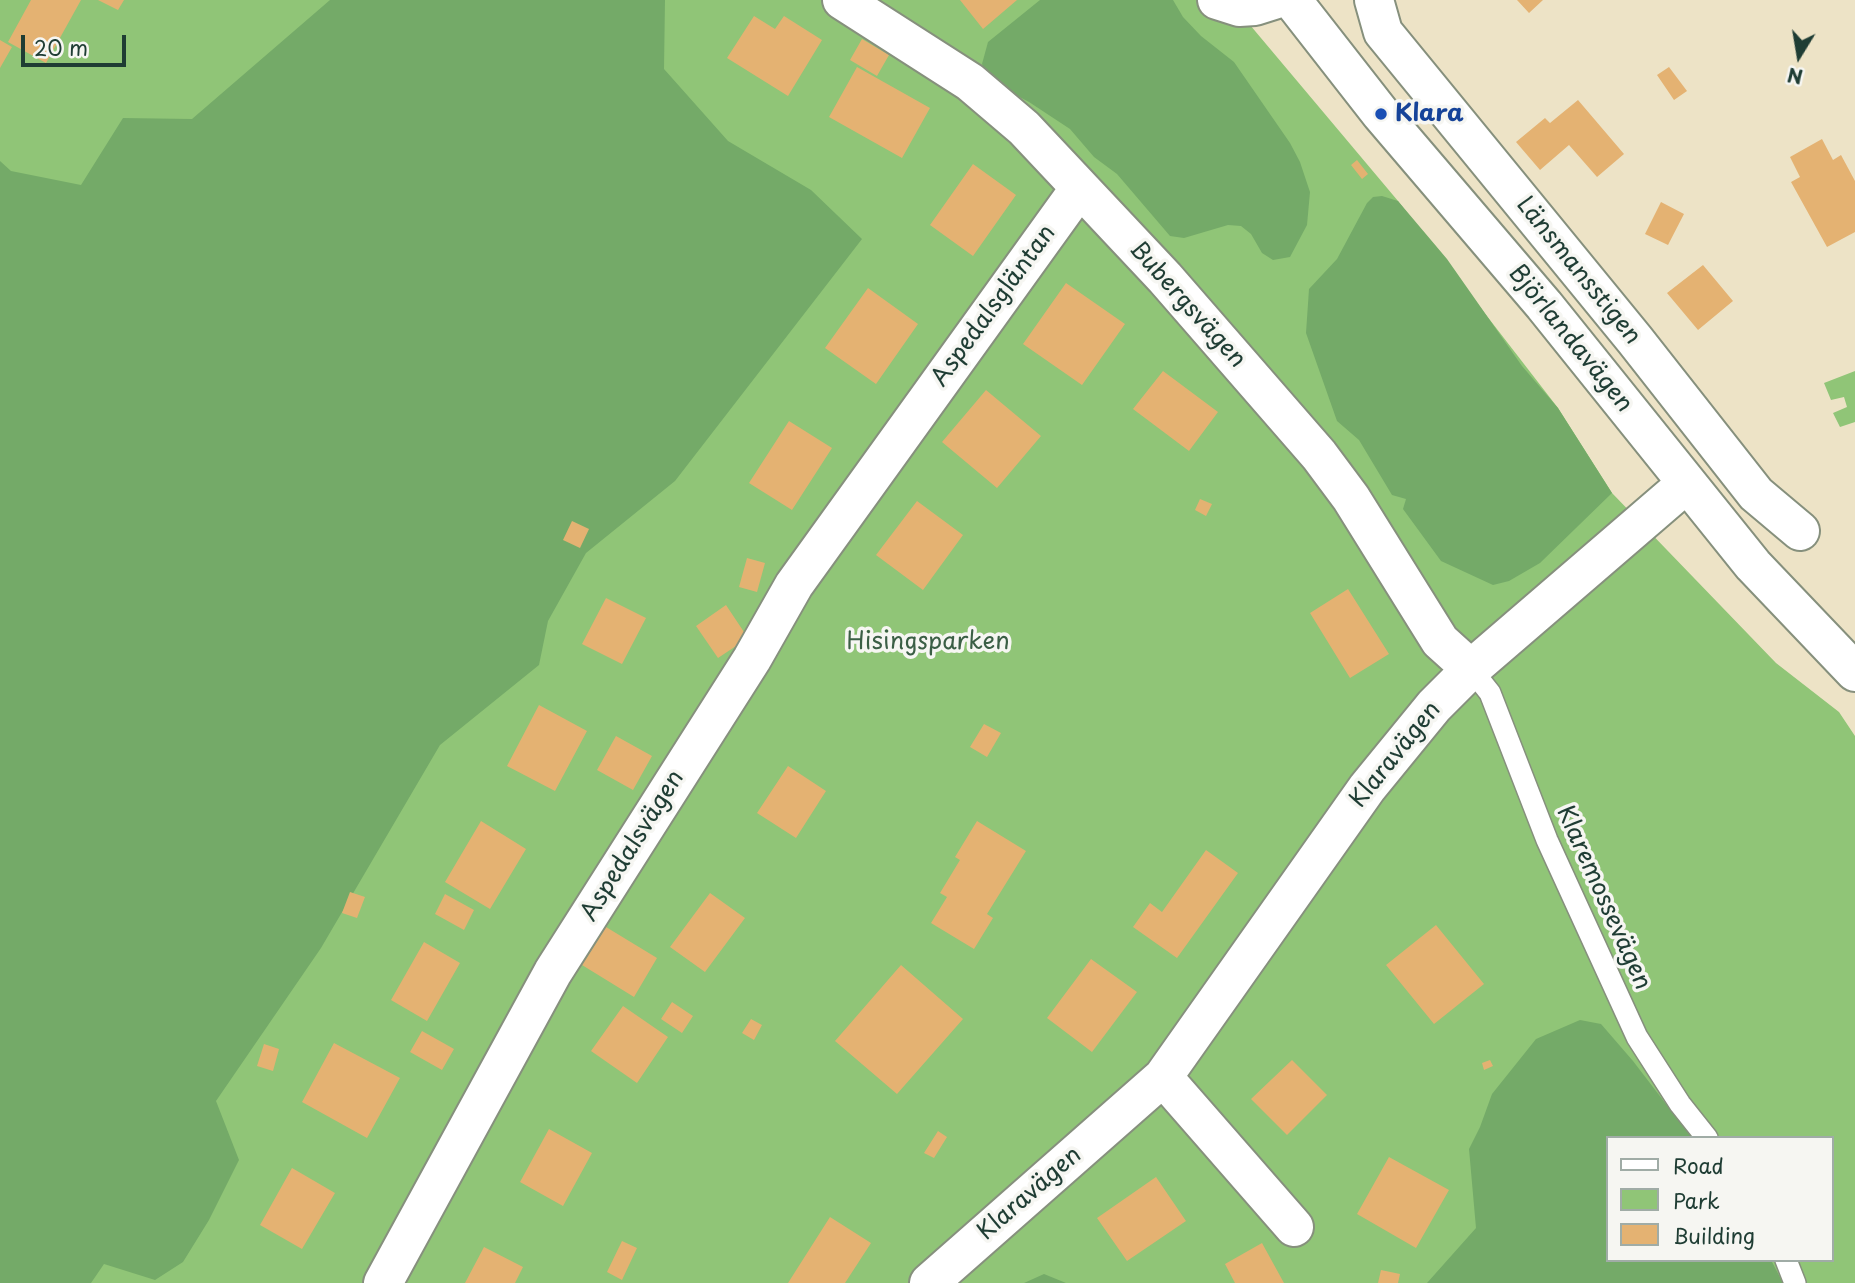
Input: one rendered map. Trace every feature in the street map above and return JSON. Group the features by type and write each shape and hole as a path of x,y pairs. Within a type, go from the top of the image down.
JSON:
{"street":[{"name":"Bubergsvägen","path":"842,0 970,82 1024,128 1165,278 1319,455 1351,498 1440,641 1471,669"},
{"path":"1217,0 1239,7 1255,6 1274,0"},
{"name":"Björlandavägen","path":"1292,0 1381,114 1544,305 1753,565 1855,672"},
{"name":"Länsmansstigen","path":"1374,0 1383,32 1635,340 1756,494 1800,531"},
{"name":"Aspedalsgläntan","path":"909,424 1079,189"},
{"name":"Aspedalsvägen","path":"383,1283 553,972 745,670 794,585 909,424"},
{"name":"Klaravägen","path":"929,1283 1163,1077 1367,788 1434,706 1471,669 1686,484"},
{"path":"1163,1077 1294,1227"}],"lane":[{"name":"Klaremossevägen","path":"1471,669 1490,693 1547,840 1637,1037 1680,1104 1705,1136"},
{"path":"1787,1262 1795,1283"}],"green space":[{"name":"Hisingsparken","path":"0,0 1229,0 1398,201 1558,408 1612,493 1776,663 1839,712 1855,736 1855,1283 0,1283"},
{"path":"330,0 665,0 664,69 728,141 811,190 862,239 675,481 586,553 548,621 539,665 440,745 321,948 216,1101 239,1160 209,1220 183,1262 155,1280 104,1264 91,1283 0,1283 0,161 11,171 81,185 123,118 192,119"},
{"path":"1040,0 1173,0 1183,17 1201,36 1234,62 1290,143 1310,192 1307,225 1290,257 1273,260 1262,253 1251,234 1241,226 1228,225 1184,238 1170,236 1117,174 1094,157 1070,129 999,86 989,76 982,64 988,42"},
{"path":"1382,196 1398,201 1447,259 1522,366 1558,408 1612,493 1540,563 1509,581 1493,585 1441,561 1403,509 1406,499 1392,495 1359,440 1337,421 1306,333 1309,289 1337,259 1367,203 1373,197"},
{"path":"1855,371 1855,422 1840,427 1833,413 1847,407 1844,397 1831,400 1824,383"},
{"path":"1580,1020 1601,1024 1690,1136 1606,1136 1606,1262 1772,1262 1783,1283 1427,1283 1476,1228 1469,1149 1492,1094 1536,1039"},
{"path":"1044,1274 1066,1283 1024,1283"}],"building":[{"path":"31,0 81,0 46,63 8,42"},
{"path":"98,0 124,0 118,10"},
{"path":"960,0 1017,0 983,29"},
{"path":"1517,0 1543,0 1529,13"},
{"path":"754,16 775,29 784,16 822,40 788,96 727,58"},
{"path":"862,39 889,55 877,76 850,60"},
{"path":"0,40 12,47 0,68"},
{"path":"857,67 930,108 902,158 829,117"},
{"path":"1669,67 1687,91 1674,100 1657,75"},
{"path":"1578,100 1624,154 1597,177 1569,145 1540,170 1516,142 1545,118 1550,123"},
{"path":"1822,139 1833,160 1841,155 1855,181 1855,232 1827,247 1791,182 1800,177 1790,157"},
{"path":"1357,160 1368,174 1362,179 1351,165"},
{"path":"973,164 1016,195 973,256 930,225"},
{"path":"1661,202 1684,214 1668,245 1645,234"},
{"path":"1703,265 1733,301 1698,330 1667,293"},
{"path":"1066,283 1125,324 1082,385 1023,344"},
{"path":"868,288 918,324 876,384 825,348"},
{"path":"1163,371 1218,412 1189,451 1133,409"},
{"path":"986,390 1041,436 997,488 942,442"},
{"path":"789,421 832,448 792,510 749,483"},
{"path":"1200,499 1212,504 1206,516 1195,510"},
{"path":"917,501 963,535 923,590 876,555"},
{"path":"572,521 589,529 580,548 563,540"},
{"path":"747,558 765,563 757,592 739,587"},
{"path":"1348,589 1389,654 1350,678 1310,613"},
{"path":"606,598 646,618 622,664 582,644"},
{"path":"726,605 748,638 718,658 696,626"},
{"path":"539,705 587,731 555,791 507,766"},
{"path":"984,724 1001,733 987,757 970,747"},
{"path":"616,736 652,756 633,790 597,770"},
{"path":"788,766 826,791 796,838 757,813"},
{"path":"481,821 526,849 490,909 445,882"},
{"path":"977,821 1026,851 987,914 993,918 974,949 931,923 947,897 940,893 960,860 955,857"},
{"path":"1206,850 1238,873 1177,958 1133,927 1150,903 1162,912"},
{"path":"350,892 365,897 357,918 342,913"},
{"path":"710,893 745,918 705,972 670,947"},
{"path":"445,894 474,910 464,930 435,914"},
{"path":"1436,925 1484,984 1434,1024 1386,965"},
{"path":"606,927 657,958 634,997 582,965"},
{"path":"424,942 460,963 427,1021 391,1000"},
{"path":"1091,959 1137,992 1092,1052 1047,1018"},
{"path":"901,965 963,1019 897,1094 835,1041"},
{"path":"672,1002 693,1016 682,1033 661,1019"},
{"path":"623,1006 668,1037 637,1083 591,1051"},
{"path":"751,1019 762,1025 754,1040 742,1033"},
{"path":"422,1031 454,1049 442,1070 410,1052"},
{"path":"334,1043 400,1078 367,1138 302,1102"},
{"path":"264,1044 279,1049 273,1071 257,1066"},
{"path":"1292,1060 1327,1095 1287,1135 1251,1099"},
{"path":"1490,1060 1493,1066 1484,1070 1482,1063"},
{"path":"549,1129 592,1153 563,1206 520,1182"},
{"path":"938,1131 947,1137 934,1158 924,1153"},
{"path":"1389,1157 1449,1190 1416,1248 1357,1214"},
{"path":"292,1168 335,1193 302,1249 260,1225"},
{"path":"1156,1177 1186,1221 1127,1261 1097,1218"},
{"path":"830,1217 871,1243 845,1283 788,1283"},
{"path":"622,1241 637,1248 622,1280 607,1272"},
{"path":"1262,1243 1284,1283 1235,1283 1225,1264"},
{"path":"484,1247 523,1267 515,1283 465,1283"},
{"path":"1381,1270 1400,1274 1398,1283 1378,1283"}],"place":[{"name":"Klara","path":"1381,114"}]}
